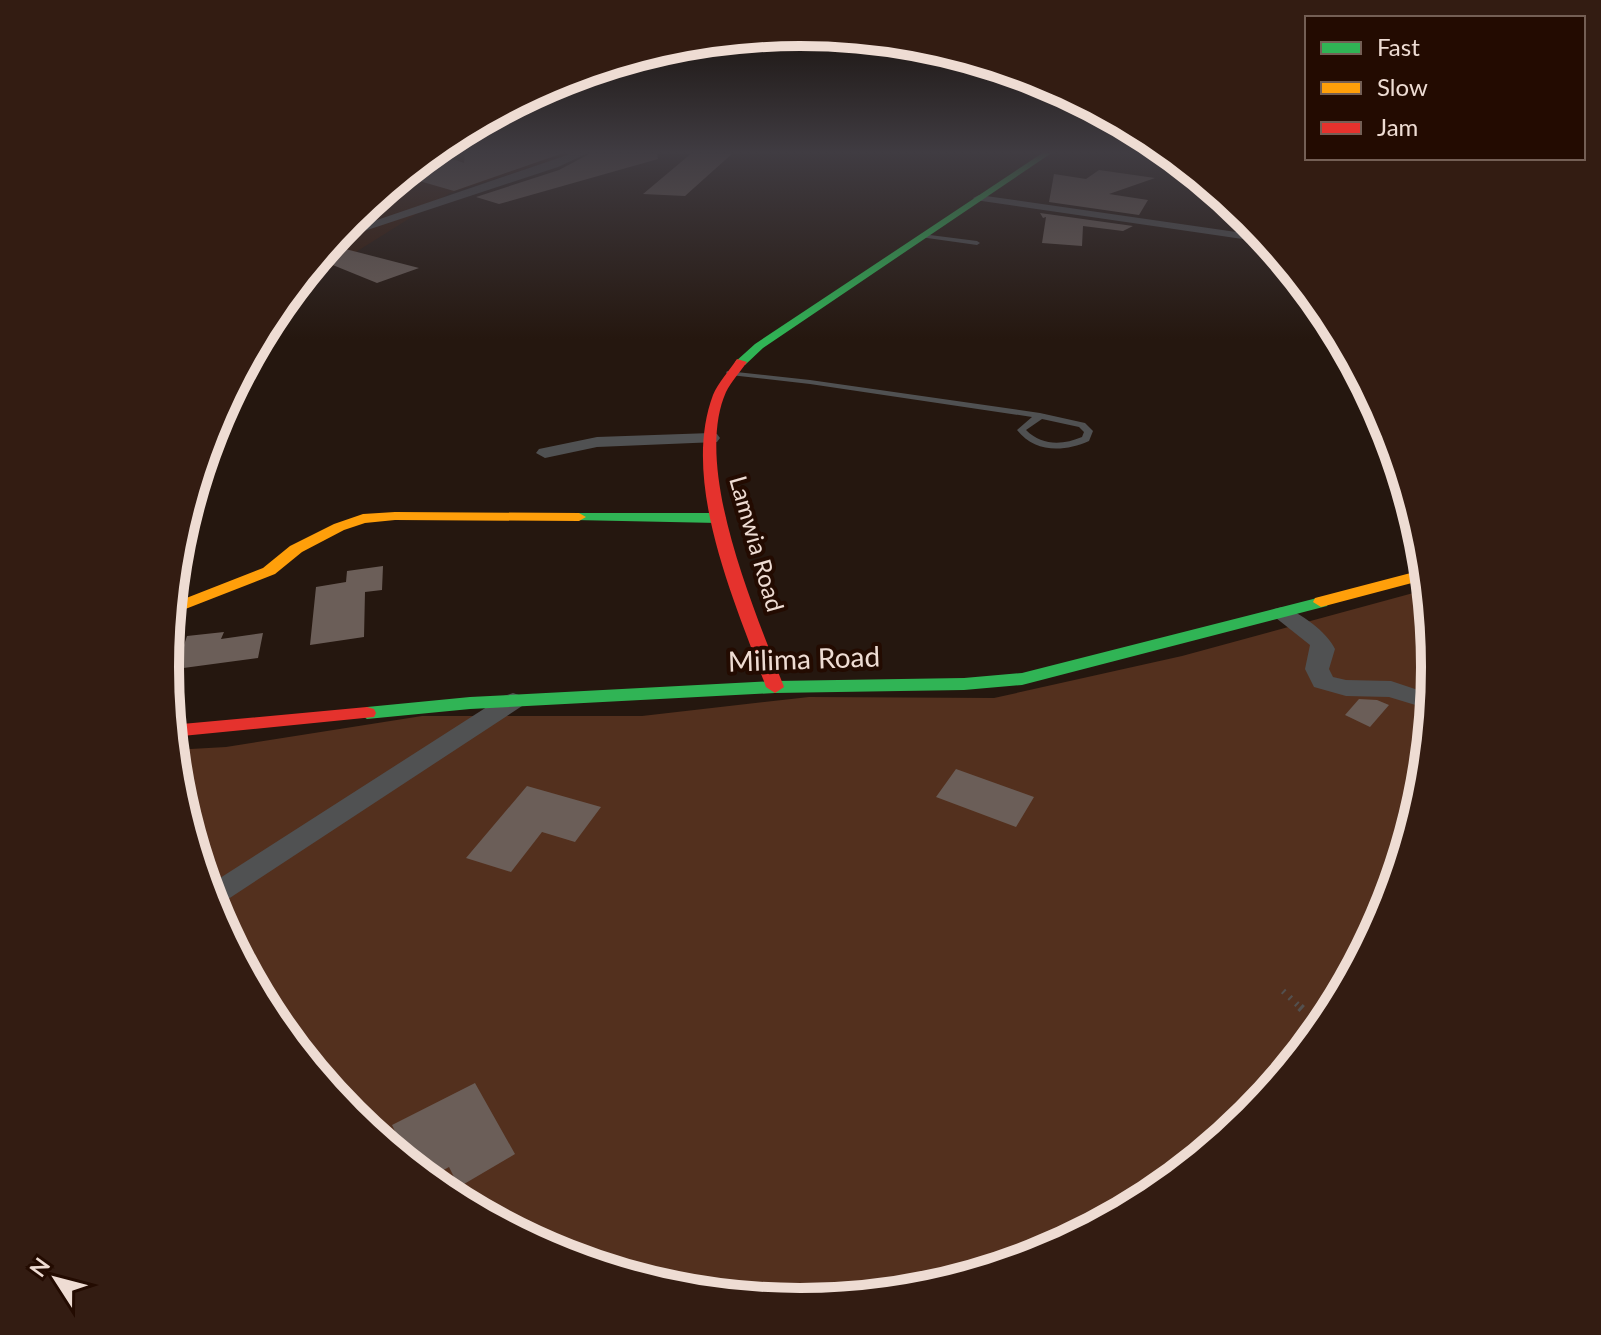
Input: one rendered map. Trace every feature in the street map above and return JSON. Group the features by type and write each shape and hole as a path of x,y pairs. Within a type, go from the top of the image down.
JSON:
{"street":[{"path":"359,230 405,214"},
{"name":"Lamwia Road","path":"775,687 718,518 708,456 721,386 730,373 759,346 955,214"},
{"path":"1098,214 1246,235"},
{"path":"545,453 597,442 711,438"},
{"path":"182,606 269,571 296,549 363,519 395,516 718,518"},
{"name":"Milima Road","path":"182,730 513,701 775,687 964,684 1022,679 1415,577"},
{"path":"1282,614 1320,642 1323,649 1317,669 1323,682 1346,688 1391,689 1421,699"},
{"path":"221,892 513,701"}],"lane":[{"path":"922,236 977,243"},
{"path":"730,373 1040,416 1082,425 1089,431 1086,439 1062,446 1034,441 1021,430 1040,416"}],"path":[{"path":"1283,991 1313,1019"}],"shaded area":[{"path":"376,214 416,214 318,276"},
{"path":"1418,592 1421,708 1410,789 1401,828 1375,905 1339,978 1294,1046 1240,1107 1179,1161 1111,1206 1038,1242 961,1268 882,1284 841,1288 760,1288 719,1284 640,1268 563,1242 526,1225 490,1206 422,1161 361,1107 333,1077 307,1046 262,978 226,905 212,867 200,828 184,749 226,747 422,716 642,716 809,697 994,698 1182,656"}],"building":[{"path":"1041,214 1133,226 1123,231 1083,226 1082,246 1042,243 1046,217"},
{"path":"342,248 419,268 377,283 329,263"},
{"path":"383,566 382,590 365,592 364,637 310,645 316,587 346,582 347,571"},
{"path":"224,632 221,639 263,633 258,658 179,669 187,636"},
{"path":"1359,699 1377,700 1389,705 1370,727 1345,715"},
{"path":"956,769 1034,797 1016,827 936,797"},
{"path":"527,786 601,807 575,842 542,832 511,872 466,858"},
{"path":"475,1083 515,1154 459,1187 449,1167 439,1173 422,1161 401,1143 392,1125"}],"traffic: fast":[{"path":"741,362 759,346 956,214"},
{"path":"579,517 718,518"},
{"path":"367,713 470,703 775,687 964,684 1022,679 1321,602"}],"traffic: slow":[{"path":"182,606 269,571 296,549 339,527 363,519 395,516 579,517"},
{"path":"1321,602 1415,577"}],"traffic: jam":[{"path":"741,362 720,393 711,431 711,475 719,521 732,567 775,687"},
{"path":"182,730 367,713"}]}
